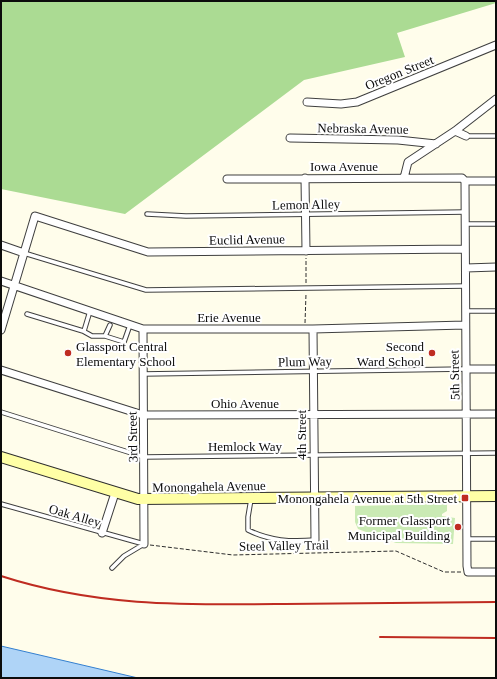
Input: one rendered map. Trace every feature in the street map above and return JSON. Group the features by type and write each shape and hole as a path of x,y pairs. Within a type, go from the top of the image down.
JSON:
{"main road":[{"name":"Monongahela Avenue","path":"1,457 115,493 144,500 496,496"}],"street":[{"name":"Oregon Street","path":"307,102 341,104 357,102 496,45"},
{"path":"404,178 408,162 455,131 496,99"},
{"path":"455,131 466,136"},
{"name":"Nebraska Avenue","path":"290,138 398,140 436,144"},
{"path":"305,178 306,251"},
{"name":"Iowa Avenue","path":"227,179 404,178 496,181"},
{"name":"5th Street","path":"463,179 466,268 465,325 468,453 468,572"},
{"name":"Euclid Avenue","path":"24,253 35,216 148,252 465,249"},
{"path":"1,245 24,253 2,326"},
{"path":"466,268 496,267"},
{"name":"Erie Avenue","path":"1,281 143,329 313,329 465,325"},
{"name":"3rd Street","path":"143,329 144,544"},
{"name":"4th Street","path":"313,329 313,456 315,540"},
{"path":"466,369 496,369"},
{"name":"Ohio Avenue","path":"1,370 143,415 496,414"},
{"path":"102,533 115,493"},
{"path":"468,572 496,572"}],"lane":[{"path":"466,136 496,136"},
{"name":"Lemon Alley","path":"148,214 186,216 465,212"},
{"path":"465,224 496,224"},
{"path":"24,253 146,290 466,286"},
{"path":"84,331 90,311"},
{"path":"466,311 496,311"},
{"path":"27,314 84,331 92,336 105,336 124,342 130,325"},
{"path":"105,336 110,325"},
{"name":"Plum Way","path":"143,374 466,369"},
{"name":"Hemlock Way","path":"1,412 144,457 496,453"},
{"path":"251,498 248,517 248,530 262,537 280,540 315,540"},
{"name":"Oak Alley","path":"1,504 144,544"},
{"path":"467,539 496,539"},
{"path":"112,568 124,556 144,544"}],"path":[{"name":"Steel Valley Trail","path":"144,544 232,555 396,551 444,572 468,572"}],"green space":[{"path":"1,1 496,1 496,3 397,33 405,57 304,80 125,214 1,189"},
{"path":"447,504 447,511 442,514 442,516 455,518 453,544 396,543 358,529 355,522 355,506"}],"water":[{"path":"1,646 138,678 1,678"}],"railway":[{"path":"1,576 72,594 107,599 177,604 496,602"},
{"path":"380,637 496,638"}],"place":[{"name":"Glassport Central Elementary School","path":"68,353"},
{"name":"Second Ward School","path":"432,353"},
{"name":"Monongahela Avenue at 5th Street","path":"465,498"},
{"name":"Former Glassport Municipal Building","path":"458,527"}]}
